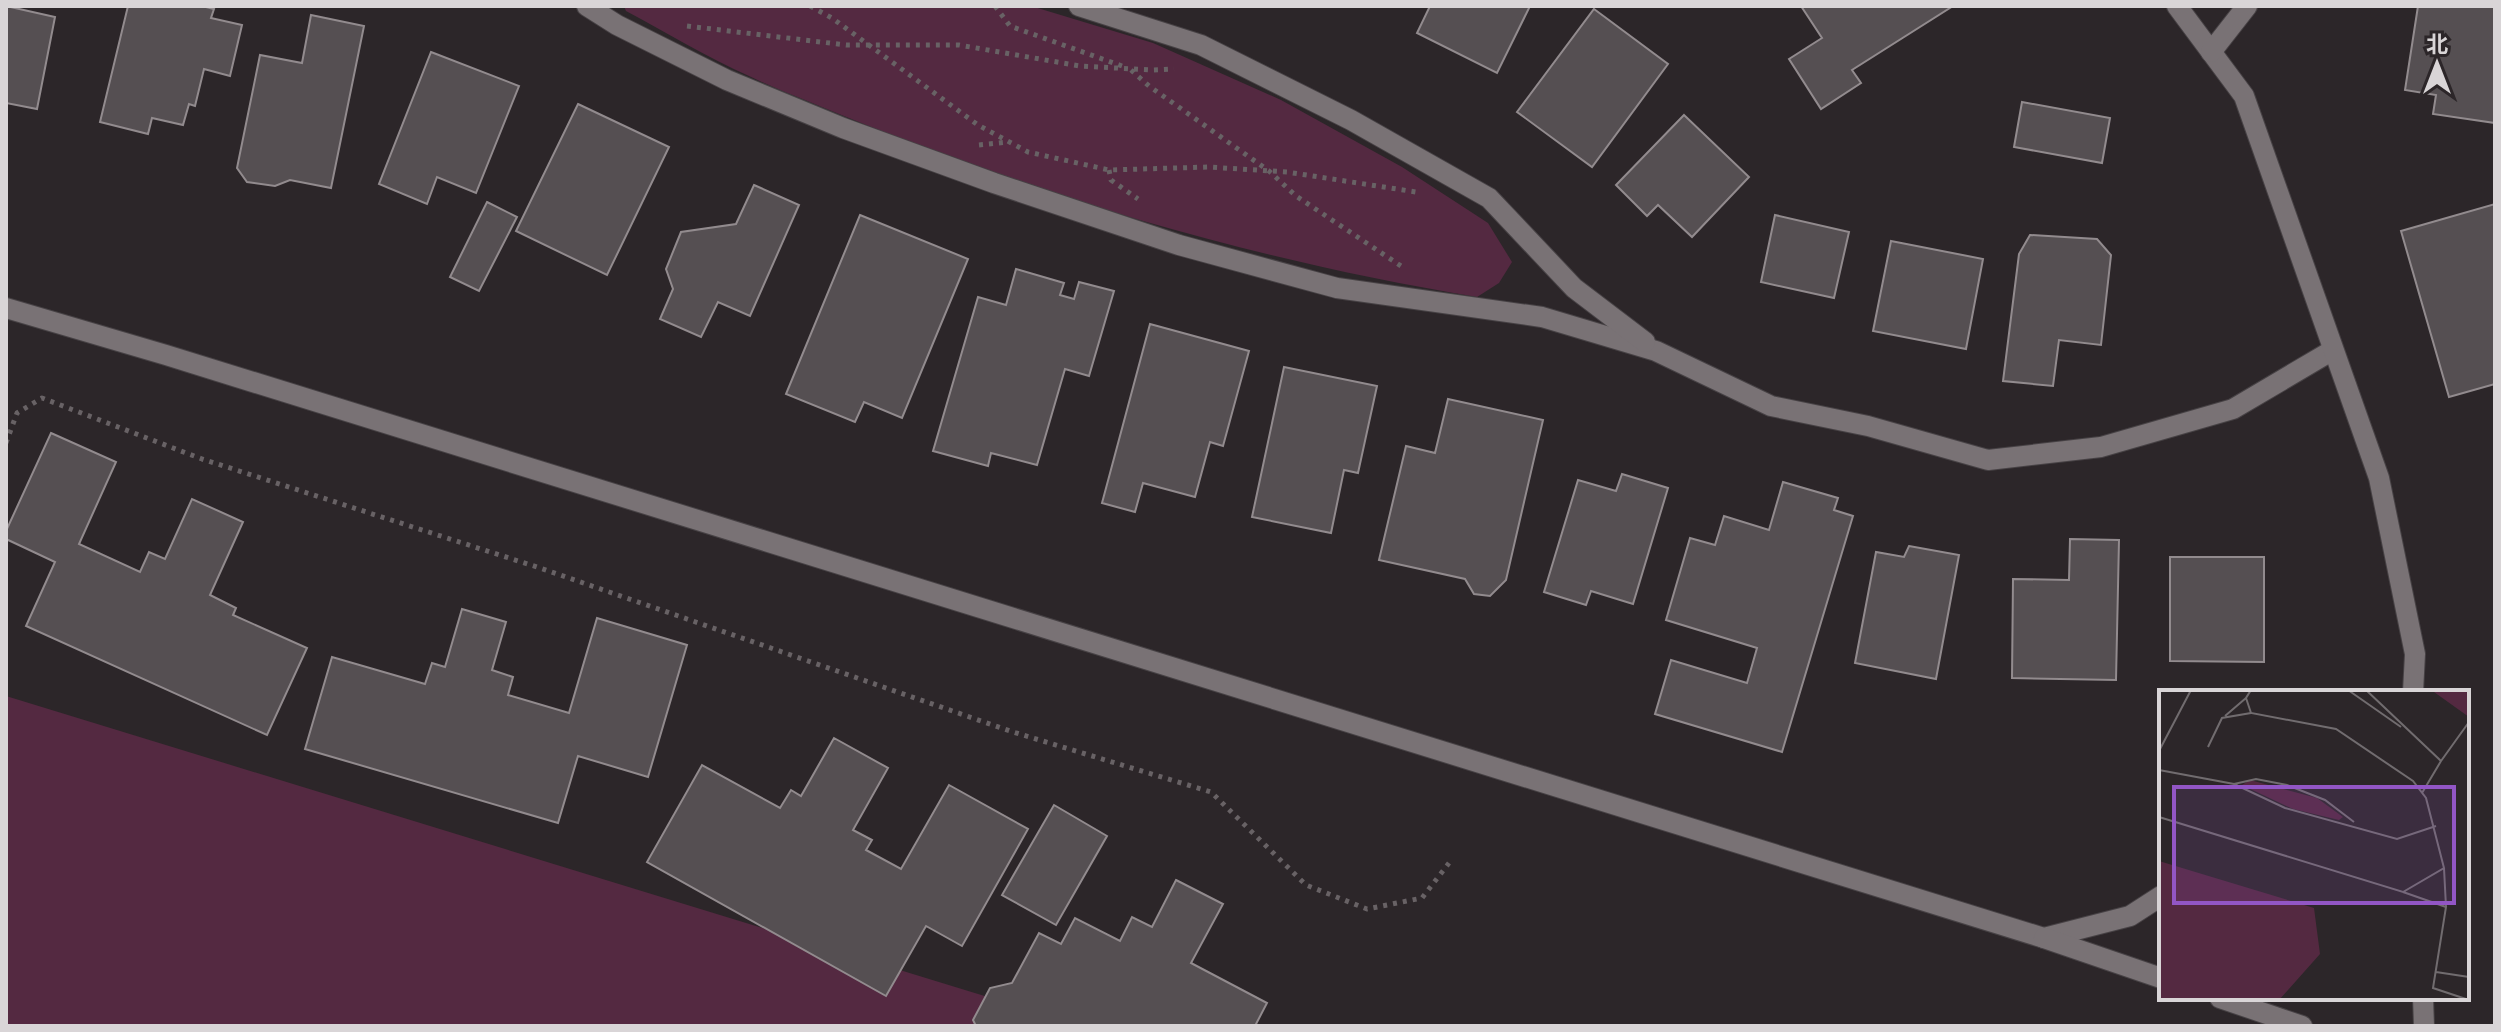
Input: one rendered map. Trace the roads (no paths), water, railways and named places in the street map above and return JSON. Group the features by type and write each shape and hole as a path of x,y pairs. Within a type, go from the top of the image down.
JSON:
{"lane":[{"path":"587,6 617,25 727,80 843,128 1179,245 1337,288 1542,317 1656,351 1771,406 1868,426 1988,460 2101,447 2233,409 2333,350"},
{"path":"1079,6 1201,45 1351,120 1489,198 1574,288 1656,351"},
{"path":"2177,6 2244,96 2379,478 2415,654 2413,690"},
{"path":"2211,52 2247,6"},
{"path":"6,308 2044,938 2159,977"},
{"path":"2044,938 2130,916 2159,897"},
{"path":"2226,1000 2302,1026"},
{"path":"2423,1000 2424,1026"}]}
